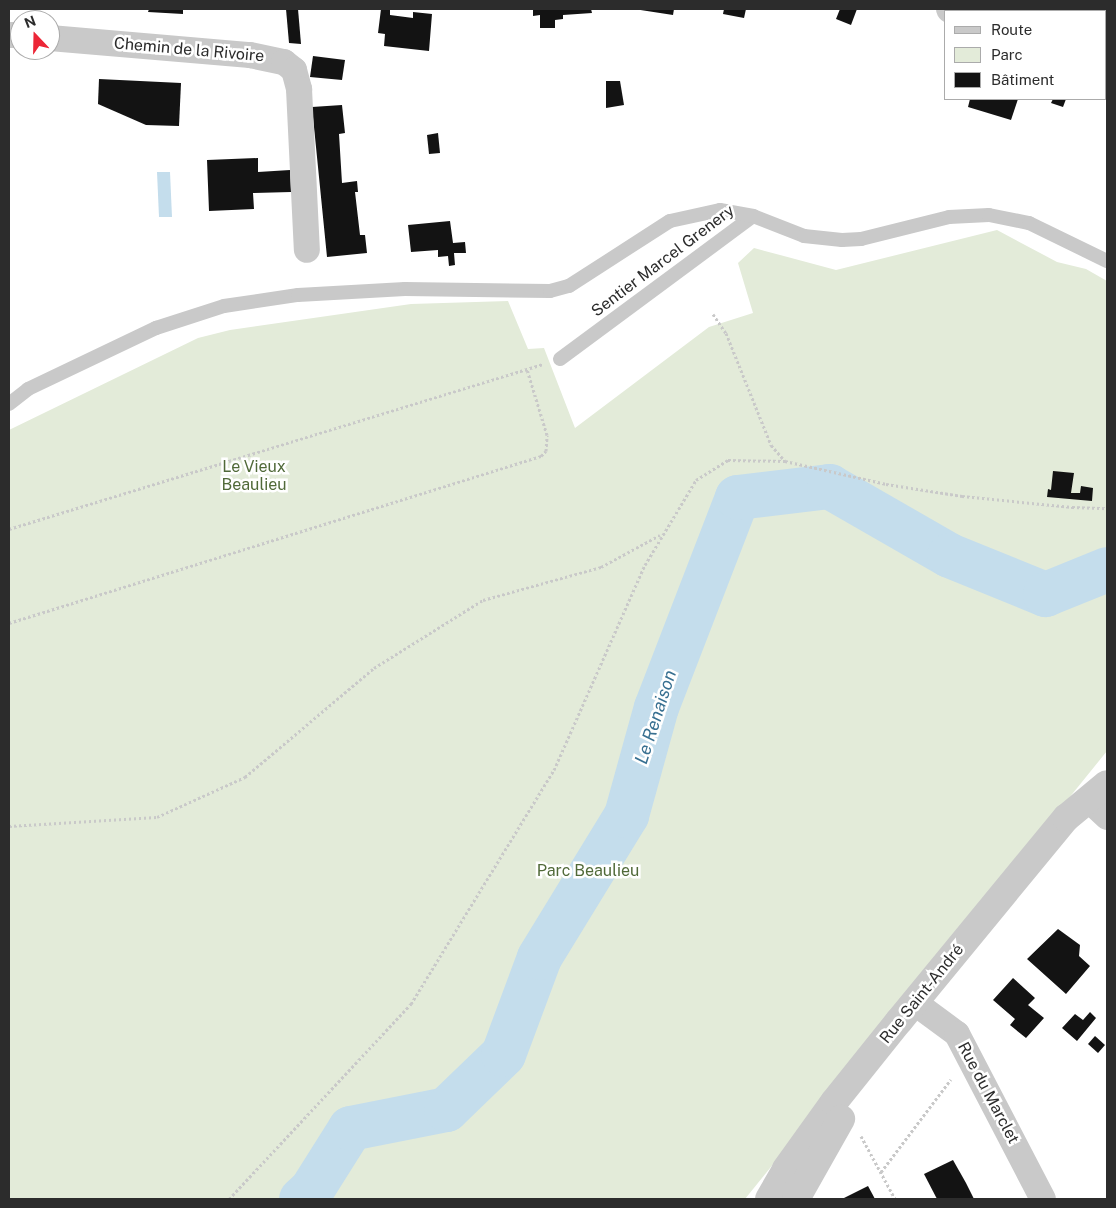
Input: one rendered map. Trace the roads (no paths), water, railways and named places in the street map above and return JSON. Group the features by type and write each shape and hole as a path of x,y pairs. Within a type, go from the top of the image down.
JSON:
{"street":[{"name":"Chemin de la Rivoire","path":"60,39 250,55 284,62 294,70 299,89 306,250"},
{"name":"Rue Saint-André","path":"769,1199 786,1169 834,1102 921,1007 1072,830 1101,800"},
{"name":"Rue Saint-André","path":"796,1199 846,1111 921,1007"},
{"name":"Rue du Marclet","path":"921,1007 957,1034 1043,1199"}],"lane":[{"path":"9,404 28,389 156,328 224,306 298,295 405,289 550,291 569,286 670,221 720,210 754,216"},
{"name":"Sentier Marcel Grenery","path":"560,359 754,216 804,236 842,240 861,239 949,217 989,215 1029,223 1107,261"}],"water":[{"path":"157,172 170,172 172,217 159,217"}],"waterway":[{"name":"Le Renaison","path":"301,1199 311,1190 350,1128 446,1109 503,1054 539,957 626,815 656,707 737,497 829,486 949,555 1045,594 1107,569"}],"park label":[{"name":"Le Vieux Beaulieu","path":"254,476"},
{"name":"Parc Beaulieu","path":"588,871"}]}
